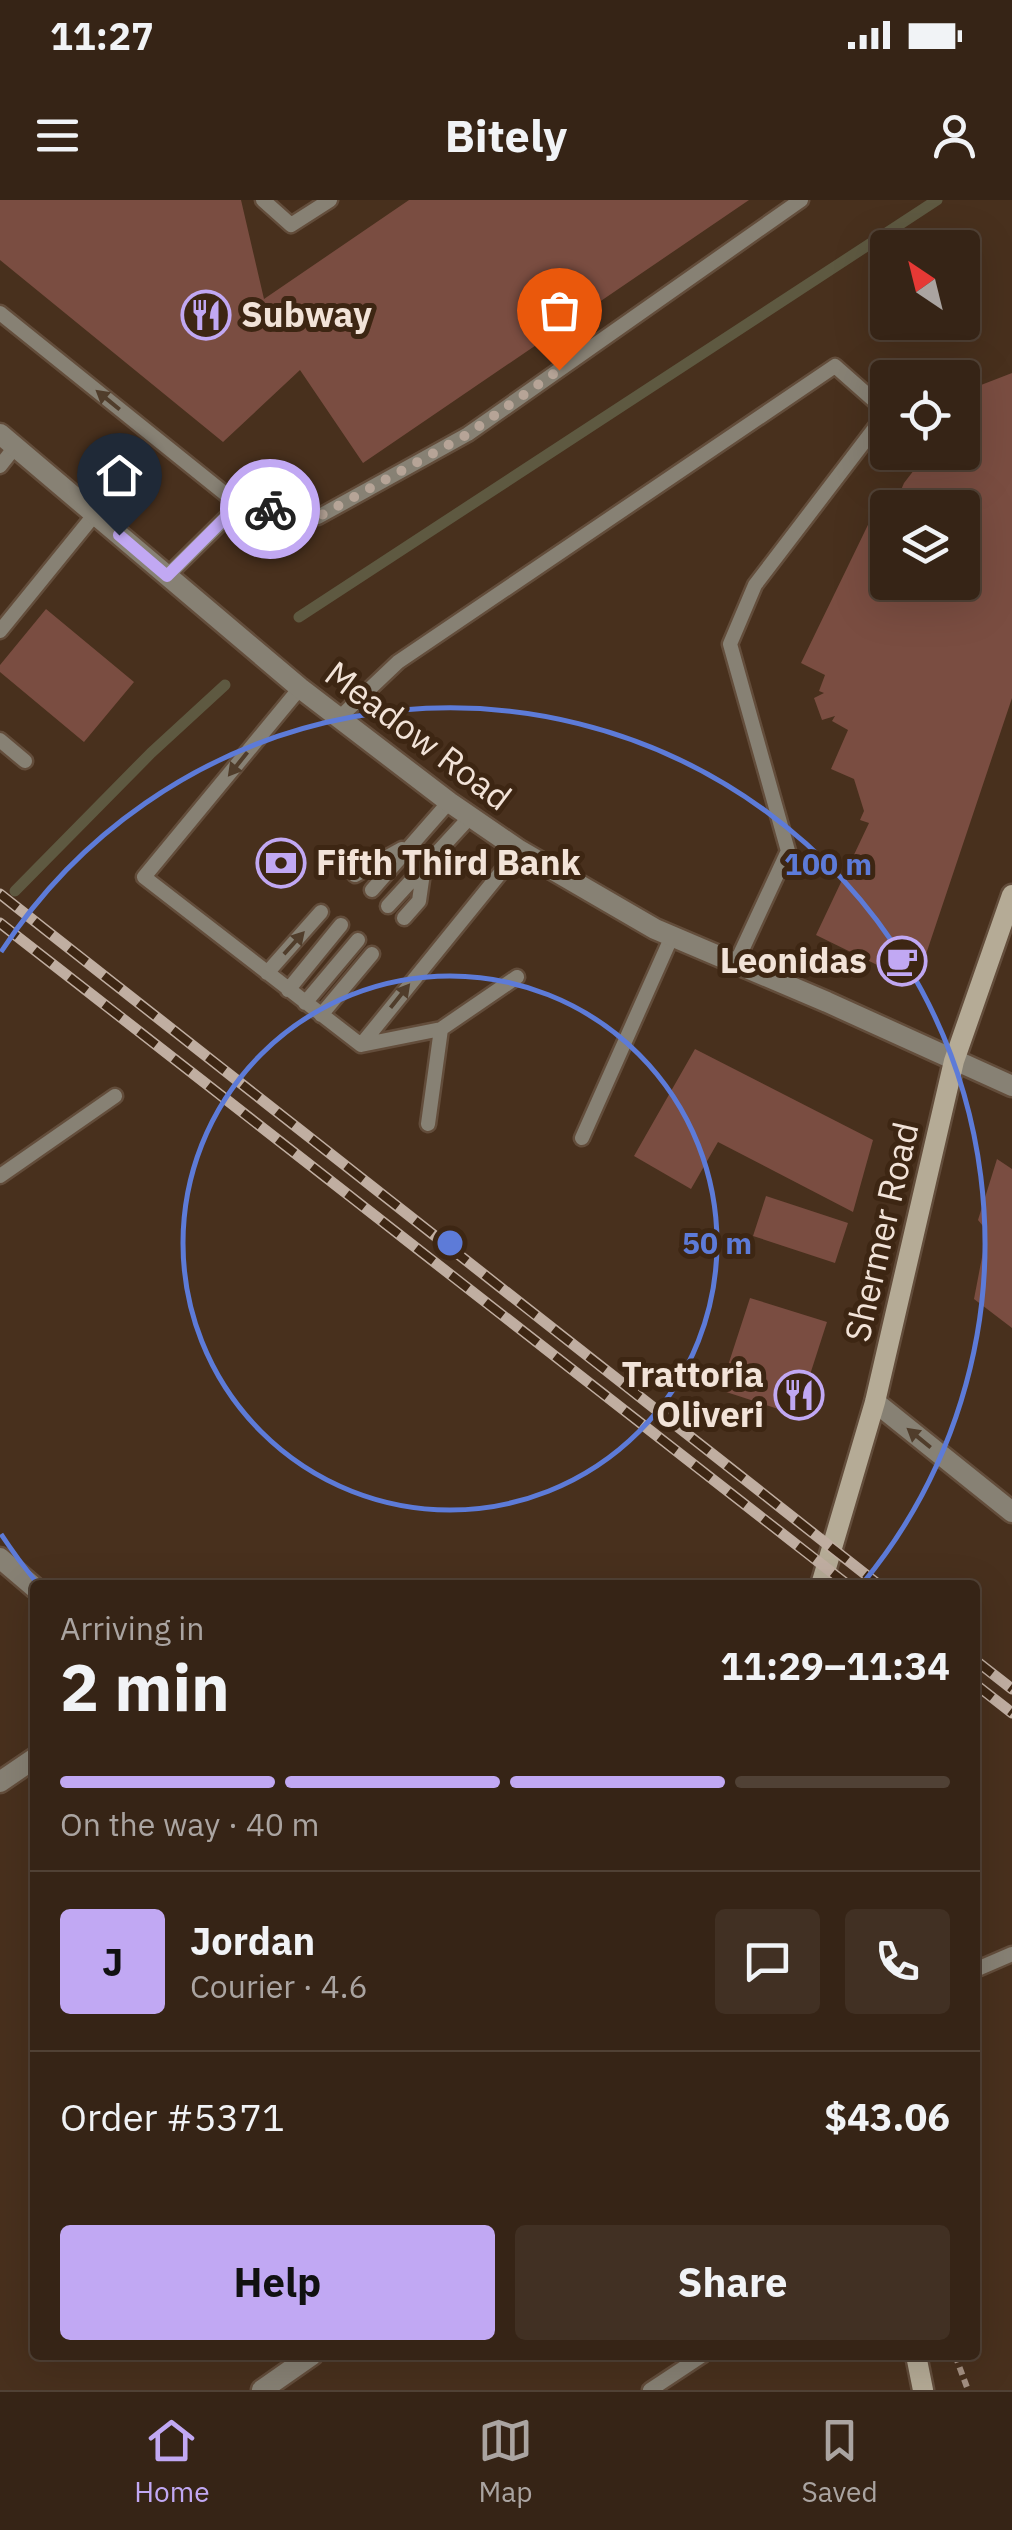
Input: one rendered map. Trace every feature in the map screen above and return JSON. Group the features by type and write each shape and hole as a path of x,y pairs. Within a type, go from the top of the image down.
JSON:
{"main road":[{"name":"Shermer Road","path":"822,1580 874,1402 954,1061 1012,895"},
{"path":"916,2360 918,2388"}],"street":[{"name":"Meadow Road","path":"8,440 338,719 519,850 656,929 1012,1086"},
{"path":"874,1402 1012,1512"},
{"path":"0,1558 30,1584"},
{"path":"0,1782 30,1761"},
{"path":"262,2390 305,2360"}],"lane":[{"path":"263,200 291,225 330,200"},
{"path":"0,314 238,505 318,517 468,434 801,200"},
{"path":"338,719 398,662 835,366 886,412 755,585 730,644 788,851 736,964"},
{"path":"0,466 8,440"},
{"path":"167,576 238,505"},
{"path":"0,631 94,514"},
{"path":"300,688 144,877 361,1045 441,1029 517,977"},
{"path":"0,740 25,761"},
{"path":"372,890 449,802"},
{"path":"388,906 470,817"},
{"path":"354,875 412,844"},
{"path":"361,1045 519,850"},
{"path":"404,918 420,900 424,866"},
{"path":"267,973 321,912"},
{"path":"288,990 341,925"},
{"path":"582,1138 672,936"},
{"path":"305,1003 358,940"},
{"path":"321,1015 372,954"},
{"path":"428,1124 441,1029"},
{"path":"0,1176 115,1096"},
{"path":"980,1968 1012,1954"},
{"path":"650,2390 695,2360"}],"path":[{"path":"957,2360 968,2390"}],"building":[{"path":"0,200 241,200 264,299 409,200 749,200 363,463 300,370 223,442 0,260"},
{"path":"1012,373 1012,698 916,984 816,935 869,823 860,820 864,811 854,779 831,769 848,730 832,721 835,716 822,720 814,698 824,693 819,691 825,675 801,663 870,521 870,600 980,600 980,490 901,490 914,470 980,470 980,386"},
{"path":"46,609 134,682 84,742 0,672 0,665"},
{"path":"695,1049 873,1140 853,1212 718,1142 691,1189 634,1156"},
{"path":"997,1159 1012,1169 1012,1328 974,1299 987,1231 978,1220"},
{"path":"766,1196 848,1223 835,1263 753,1236"},
{"path":"750,1298 827,1322 797,1415 720,1390"}],"waterway":[{"path":"299,617 937,200"},
{"path":"15,891 151,753 225,685"}],"railway":[{"path":"0,894 873,1580"},
{"path":"0,923 842,1580"},
{"path":"980,1664 1012,1689"},
{"path":"980,1688 1012,1713"}],"way so far":[{"path":"270,509 318,517 468,434 559,370"}],"place":[{"name":"Subway","path":"206,315"},
{"name":"Fifth Third Bank","path":"281,863"},
{"name":"Leonidas","path":"902,961"},
{"name":"Trattoria Oliveri","path":"799,1395"}],"route":[{"path":"119,535 167,576 238,505 270,509"}]}
